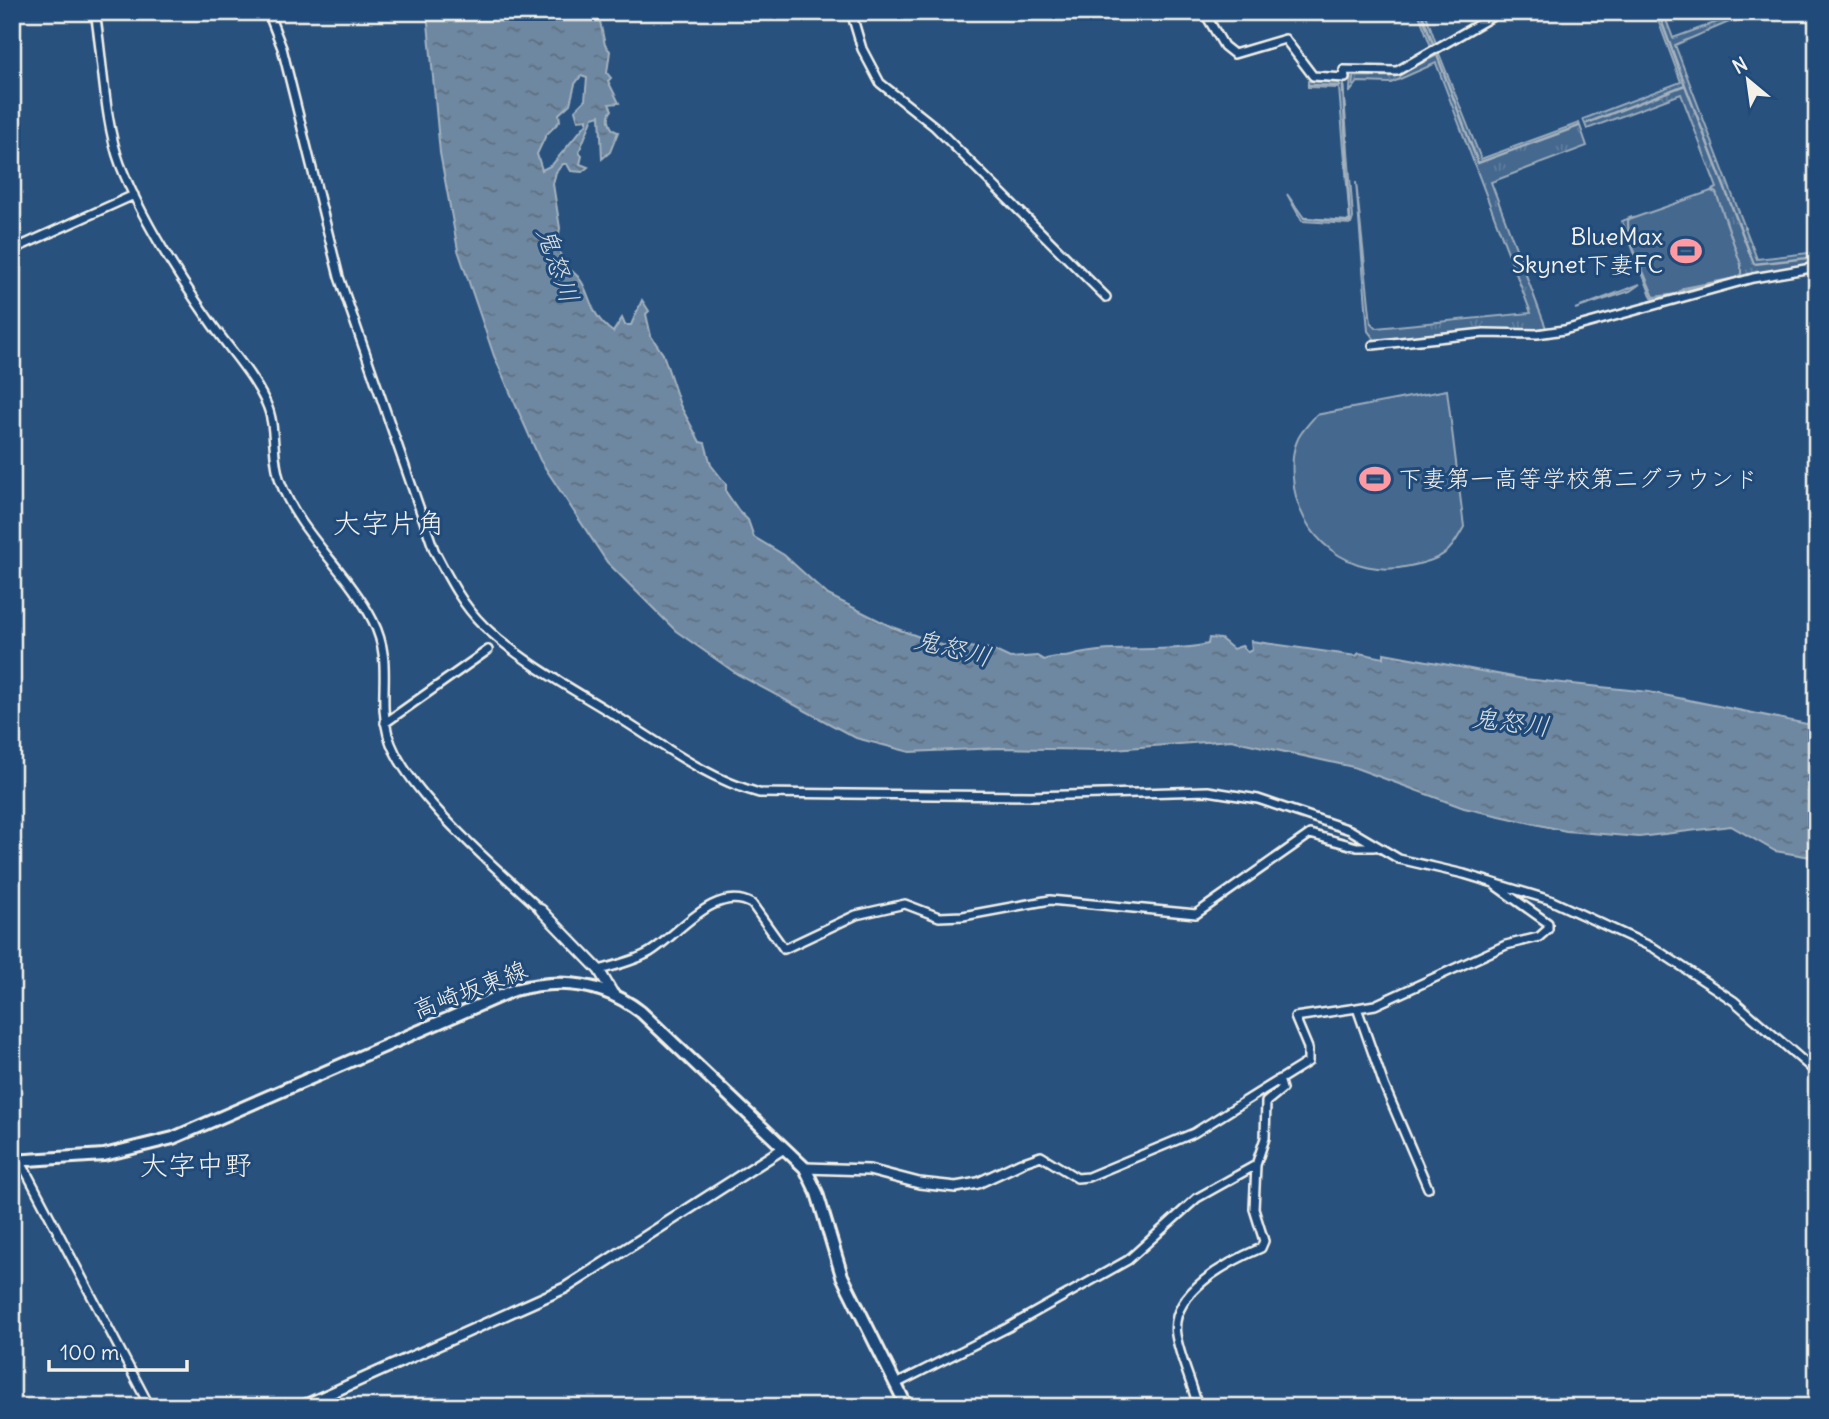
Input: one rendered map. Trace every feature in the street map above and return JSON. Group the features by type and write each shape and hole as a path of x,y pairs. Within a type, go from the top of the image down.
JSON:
{"main road":[{"name":"高崎坂東線","path":"15,1162 104,1155 173,1138 513,990 558,982 586,985 613,994 640,1012 805,1168 817,1193 842,1276 907,1407"}],"street":[{"path":"95,12 114,144 134,195 209,321 254,378 268,407 280,481 296,513 358,596 373,622 387,668 385,723 389,739 412,777 469,840 599,970 613,994"},
{"path":"268,12 282,48 339,277 435,550 456,593 483,625 524,659 678,756 735,786 759,793 1032,796 1208,791 1258,799 1307,814 1350,830 1399,859 1550,900 1654,948 1734,1002 1817,1073"},
{"path":"851,12 862,49 880,83 934,126 1106,297"},
{"path":"1204,12 1224,46 1234,54 1285,39 1313,76 1337,79 1345,78 1345,70 1397,71 1500,12"},
{"path":"12,250 134,195"},
{"path":"1373,345 1483,333 1537,334 1564,330 1753,278 1817,267"},
{"path":"385,723 488,650"},
{"path":"599,970 652,951 695,914 729,899 745,900 752,904 784,948 856,915 905,904 939,917 963,916 1050,900 1196,914 1310,834 1357,847 1375,846"},
{"path":"805,1168 870,1170 919,1183 956,1187 978,1183 1041,1156 1077,1178 1088,1177 1194,1133 1308,1062 1308,1048 1295,1017 1376,1004 1506,945 1539,937 1548,929 1548,923 1541,915 1490,882"},
{"path":"1357,1007 1384,1085 1428,1188"},
{"path":"1198,1407 1176,1332 1182,1307 1198,1285 1234,1259 1261,1248 1264,1241 1254,1209 1256,1165 1265,1138 1266,1102 1282,1089 1279,1079"},
{"path":"12,1145 15,1162 150,1407"},
{"path":"300,1407 565,1289 784,1148"},
{"path":"896,1384 1007,1328 1128,1260 1197,1198 1256,1165"}],"green space":[{"path":"1418,12 1425,12 1437,46 1432,49"},
{"path":"1655,12 1663,12 1673,38 1731,17 1736,19 1675,45 1757,259 1817,252 1817,263 1755,273 1660,300 1652,298 1622,221 1632,217 1628,220 1629,238 1654,297 1735,278 1741,274 1741,265 1716,193 1711,191 1717,188 1681,94 1587,129 1583,119 1681,82"},
{"path":"1438,51 1481,159 1579,123 1587,146 1491,182 1546,328 1544,330 1487,329 1375,340 1368,331 1356,182 1371,323 1376,328 1531,313 1436,63 1391,83 1358,82 1350,92 1351,72 1396,74"},
{"path":"1308,81 1343,83 1353,218 1351,224 1302,221 1287,194 1304,218 1350,221 1339,88 1308,87"},
{"name":"BlueMax Skynet下妻FC","path":"1711,191 1716,193 1741,265 1741,274 1735,278 1684,288 1676,294 1654,297 1629,238 1628,220"},
{"path":"1640,284 1630,291 1575,309"},
{"name":"下妻第一高等学校第二グラウンド","path":"1447,390 1464,527 1453,545 1433,560 1388,569 1367,567 1331,550 1316,536 1297,500 1293,459 1295,445 1303,431 1316,415"}],"water":[{"name":"鬼怒川","path":"427,12 598,12 605,45 610,51 607,73 611,78 608,81 619,103 609,104 612,110 609,122 612,129 618,132 610,152 602,159 600,115 593,117 579,152 582,156 580,164 588,167 582,172 571,171 567,164 563,164 556,172 553,184 560,228 557,245 567,273 572,271 578,277 598,316 613,332 622,318 625,325 631,325 642,300 649,311 646,314 651,336 663,354 680,405 700,442 705,443 711,465 726,484 726,492 748,520 754,537 784,555 828,595 892,627 942,645 991,649 1010,658 1037,656 1044,660 1105,650 1191,647 1208,644 1209,638 1221,639 1233,649 1242,646 1248,652 1252,650 1251,641 1356,656 1359,653 1384,658 1384,653 1524,679 1649,692 1817,726 1817,858 1775,851 1731,826 1639,837 1566,831 1464,808 1353,767 1231,740 1101,750 998,748 910,752 856,738 737,674 676,631 607,562 540,460 494,356 458,250 440,153","holes":["581,76 587,78 585,100 575,110 578,120 587,119 587,123 552,165 542,170 537,154 546,135 560,121 559,114 570,104 575,84"]}],"waterway":[{"path":"1421,12 1434,46"},
{"path":"1658,12 1685,85"},
{"path":"1353,85 1354,76 1396,76 1437,55 1478,163 1579,126"},
{"path":"1308,85 1340,86"},
{"path":"1587,123 1685,85 1754,264 1817,257"},
{"path":"1304,218 1350,222 1343,86"}],"place":[{"name":"BlueMax Skynet下妻FC","path":"1686,251"},
{"name":"下妻第一高等学校第二グラウンド","path":"1375,479"}],"district":[{"name":"大字片角","path":"389,523"},
{"name":"大字中野","path":"196,1165"}]}
